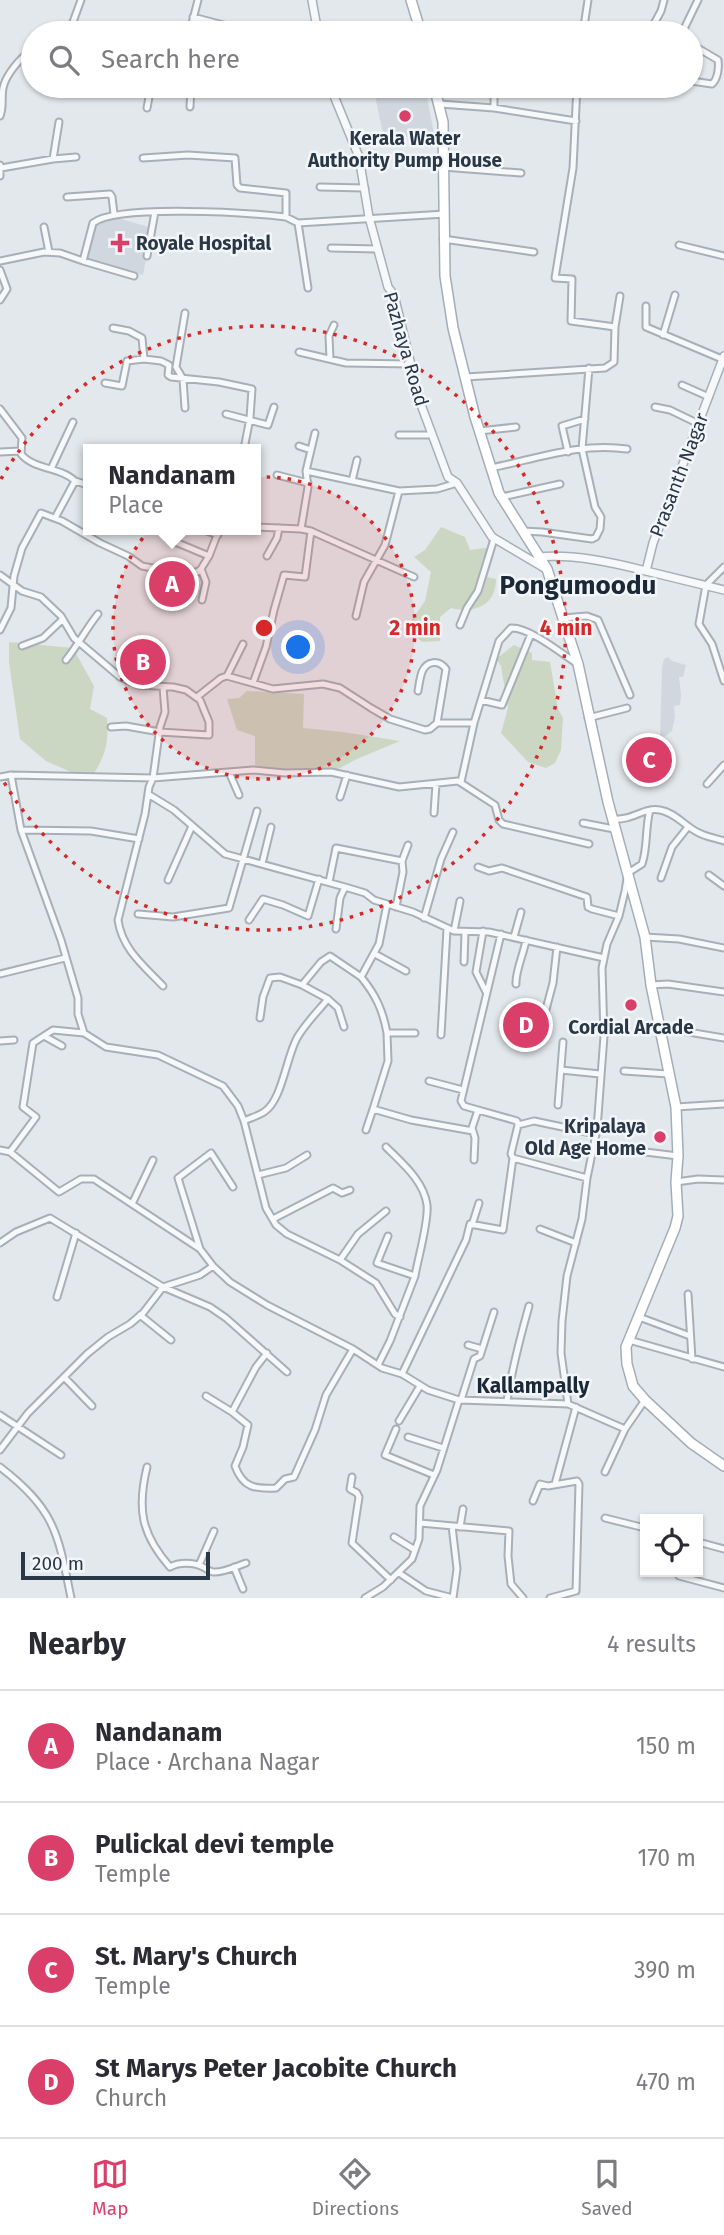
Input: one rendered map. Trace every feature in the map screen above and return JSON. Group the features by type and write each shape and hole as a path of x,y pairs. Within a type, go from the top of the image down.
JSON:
{"main road":[{"path":"411,0 417,21"},
{"path":"438,98 443,122 445,276 453,328 491,468 502,497 547,569 578,664 613,824 645,937 651,985 676,1107 678,1216 626,1347 630,1380 645,1400 691,1443 724,1466"}],"street":[{"path":"73,21 81,0"},
{"path":"192,21 198,0"},
{"path":"312,0 316,21"},
{"path":"585,21 588,0"},
{"path":"656,21 664,0"},
{"path":"688,21 698,0"},
{"path":"193,18 205,21"},
{"path":"703,51 718,60 721,74 712,84 703,83"},
{"path":"0,116 3,86 21,62"},
{"path":"147,107 149,98"},
{"path":"190,98 190,107"},
{"name":"Pazhaya Road","path":"335,98 355,144 369,217 388,287 394,295 420,402 448,477 457,484 494,539 547,569"},
{"path":"494,98 494,108"},
{"path":"577,98 573,168 555,278 572,279 571,321 615,327"},
{"path":"440,104 494,108 576,121"},
{"path":"53,159 59,122"},
{"path":"143,158 188,155 235,158 237,186 286,193 286,217"},
{"path":"0,176 1,167 76,157"},
{"path":"443,167 521,173"},
{"path":"320,187 365,188"},
{"path":"67,197 110,194 114,214"},
{"path":"83,261 93,223 114,214 193,211 286,217 298,223 445,214"},
{"path":"147,256 155,212"},
{"path":"298,223 308,288"},
{"path":"44,227 49,252"},
{"path":"443,239 534,253"},
{"path":"679,245 724,256"},
{"path":"331,248 378,249"},
{"path":"0,261 49,252 60,253 134,276"},
{"path":"0,270 7,289 0,300"},
{"path":"663,335 675,295"},
{"path":"466,377 605,368 614,362 615,327 620,296"},
{"path":"646,306 646,327 723,357"},
{"path":"185,313 176,367 183,379 185,408"},
{"path":"330,359 329,336 334,325"},
{"path":"113,328 129,331 142,338 144,359"},
{"path":"299,352 345,363 411,364"},
{"name":"Prasanth Nagar","path":"646,571 653,543 723,357"},
{"path":"104,383 122,386 127,361 144,359 166,362 169,365 168,375 252,389 245,444"},
{"path":"523,531 590,539 596,537 600,528 601,517 595,507 582,449 589,368"},
{"path":"681,385 709,397"},
{"path":"226,414 268,425 274,407"},
{"path":"655,407 670,410 699,424"},
{"path":"0,409 22,438 21,451 26,460 69,475 83,483"},
{"path":"568,452 562,425 585,419"},
{"path":"51,468 73,422"},
{"path":"479,431 516,427"},
{"path":"301,529 308,483 306,471 315,433"},
{"path":"399,435 432,435"},
{"path":"299,446 310,450"},
{"path":"491,468 582,449 611,446 627,449"},
{"path":"0,452 21,451"},
{"path":"352,481 357,460"},
{"path":"306,471 399,491 436,489 457,484"},
{"path":"277,475 308,483"},
{"path":"55,518 75,481"},
{"path":"502,497 560,484"},
{"path":"356,616 364,582 385,545 399,491"},
{"path":"0,630 11,608 22,548 41,513 83,534"},
{"path":"261,527 311,531 414,577"},
{"path":"267,556 277,538 279,528"},
{"path":"253,683 266,646 284,575 304,577 311,531"},
{"path":"86,535 142,566 185,572 197,572 201,569 217,535"},
{"path":"169,539 209,555"},
{"path":"460,625 478,591 494,539"},
{"path":"538,557 562,555 618,564 724,590"},
{"path":"724,567 706,585 699,624 712,644 724,681"},
{"path":"201,569 206,582 202,600"},
{"path":"0,575 22,592 41,597 63,619 74,638 120,677 139,685 186,690 197,697 205,709 209,735 160,732 126,726 111,727"},
{"path":"66,660 98,614"},
{"path":"563,618 587,616 598,620 630,695"},
{"path":"22,646 43,639 63,619"},
{"path":"461,782 474,723 499,641 511,628 531,634 578,664"},
{"path":"481,700 502,705 531,634"},
{"path":"227,676 243,644"},
{"path":"197,697 220,678 227,676 273,689 323,684 340,688 390,719 418,729 430,729 437,723 446,669 442,664 427,664 422,672 418,691"},
{"path":"163,687 165,712 153,778 118,920 119,930 128,950 163,986"},
{"path":"588,718 627,708"},
{"path":"437,723 474,723"},
{"path":"707,784 724,765"},
{"path":"0,777 153,778 253,770 285,773 331,772 399,787 461,782 495,805 499,820 503,824 589,844"},
{"path":"229,772 239,795"},
{"path":"11,775 21,830 61,940 78,998 78,1014 84,1033"},
{"path":"340,797 347,775"},
{"path":"434,813 436,783"},
{"path":"148,794 174,810 225,854 365,893 374,900 454,931 501,934 604,958"},
{"path":"583,823 613,824 658,809 671,813 700,834 724,841"},
{"path":"568,1404 561,1353 562,1321 567,1276 582,1219 596,1134 604,1036 602,968 607,944 619,916 628,873 642,864 645,855 646,825 650,810"},
{"path":"138,914 173,917 229,908 257,811"},
{"path":"169,880 192,826"},
{"path":"262,864 271,827"},
{"path":"661,878 672,847 688,827"},
{"path":"21,830 91,831 139,839"},
{"path":"424,918 441,859 453,832"},
{"path":"396,907 403,872 402,861 408,845"},
{"path":"329,882 336,848 402,861"},
{"path":"478,867 489,872 502,868 539,880 587,897 588,907 592,909 619,916"},
{"path":"709,875 724,886"},
{"path":"249,920 262,899 308,916 319,879"},
{"path":"336,929 340,898 345,887"},
{"path":"454,931 460,901"},
{"path":"361,977 376,954 387,904"},
{"path":"514,937 521,912"},
{"path":"441,1035 447,929"},
{"path":"483,931 476,972 486,993"},
{"path":"464,962 465,932"},
{"path":"501,934 461,1101 464,1106 513,1119 518,1125"},
{"path":"645,937 679,939 724,948"},
{"path":"516,984 515,976 521,964 526,940"},
{"path":"516,1033 543,1033 557,947"},
{"path":"376,954 406,971"},
{"path":"302,985 321,962 330,956 361,977 375,994 383,1012 388,1061 366,1130"},
{"path":"0,974 65,958"},
{"path":"260,1018 270,978 280,977 328,999 338,1008 344,1027"},
{"path":"651,985 668,984 724,992"},
{"path":"244,1121 264,1112 279,1094 287,1059 298,1035 328,999"},
{"path":"659,1027 724,1038"},
{"path":"9,1152 36,1117 23,1107 33,1043 53,1030 84,1033 106,1047 158,1055 223,1086 238,1106 266,1209 273,1219 287,1234 340,1260 376,1283 395,1314 400,1317"},
{"path":"387,1033 415,1033"},
{"path":"44,1036 62,1046"},
{"path":"0,1041 14,1040"},
{"path":"558,1105 563,1042"},
{"path":"561,1070 600,1074"},
{"path":"624,1070 668,1074"},
{"path":"429,1081 463,1090"},
{"path":"676,1107 724,1104"},
{"path":"373,1109 411,1120 473,1131"},
{"path":"474,1160 475,1138 472,1128 478,1110"},
{"path":"518,1125 534,1121 596,1134"},
{"path":"472,1225 503,1230 513,1158 511,1154 518,1125"},
{"path":"378,1365 415,1276 428,1208 425,1195 410,1170 386,1147"},
{"path":"0,1150 9,1152 59,1192 80,1179 94,1179 200,1249"},
{"path":"629,1150 678,1156"},
{"path":"233,1187 211,1153 178,1178 200,1249 212,1266 230,1282 428,1390 460,1399 568,1404 625,1429"},
{"path":"258,1175 286,1168 307,1154"},
{"path":"513,1158 587,1178"},
{"path":"132,1204 153,1160"},
{"path":"676,1182 724,1180"},
{"path":"273,1219 333,1188 342,1193 350,1190"},
{"path":"402,1374 466,1240 479,1203"},
{"path":"340,1260 358,1234 386,1211"},
{"path":"0,1243 16,1232 50,1217 163,1287 210,1307 287,1372"},
{"path":"540,1229 576,1243"},
{"path":"57,1297 76,1233"},
{"path":"388,1236 377,1263 415,1276"},
{"path":"0,1450 28,1413 64,1377 108,1337 140,1315 163,1287 200,1275 212,1266"},
{"path":"688,1294 691,1359"},
{"path":"507,1401 515,1356 529,1306"},
{"path":"365,1598 391,1580 412,1559 419,1539 420,1506 434,1475 474,1359 480,1356 494,1312"},
{"path":"140,1315 171,1340"},
{"path":"639,1317 690,1336"},
{"path":"629,1340 724,1367"},
{"path":"468,1345 482,1349"},
{"path":"206,1395 248,1424 235,1466 239,1477 259,1489 276,1488 285,1479 294,1477 327,1395 353,1349"},
{"path":"232,1412 256,1367 267,1353"},
{"path":"64,1377 92,1406"},
{"path":"398,1421 420,1385"},
{"path":"605,1472 625,1429 645,1400"},
{"path":"555,1484 576,1407"},
{"path":"0,1415 61,1455"},
{"path":"396,1429 385,1455 434,1475"},
{"path":"408,1437 443,1448"},
{"path":"0,1466 26,1488 44,1510 60,1543 71,1598"},
{"path":"147,1467 141,1493 141,1515 158,1553 170,1567 186,1563 199,1565 211,1572 246,1563"},
{"path":"352,1477 350,1489 359,1497 352,1543 391,1580"},
{"path":"533,1501 540,1484 548,1486 577,1481 579,1484 576,1591 550,1598"},
{"path":"460,1527 463,1509"},
{"path":"605,1518 640,1527"},
{"path":"420,1523 509,1531 511,1584 523,1598"},
{"path":"399,1573 426,1591 453,1598 457,1569 452,1526"},
{"path":"199,1565 214,1531"},
{"path":"394,1537 415,1550"},
{"path":"703,1543 724,1549"},
{"path":"234,1567 243,1589"},
{"path":"682,1577 724,1588"}],"shaded area":[{"path":"375,98 427,98 434,134 384,139"},
{"name":"Royale Hospital","path":"111,216 152,228 143,275 86,259 96,224"},
{"path":"668,657 686,665 683,677 679,677 680,705 674,706 672,731 660,740 662,667 664,659"}],"green space":[{"path":"441,527 465,537 470,550 491,547 493,558 487,577 496,579 495,588 488,602 482,606 468,610 451,608 440,617 440,641 422,642 406,628 425,601 431,572 414,557 425,550"},
{"path":"9,642 73,648 94,686 90,709 107,718 105,751 89,780 46,761 20,739 9,662"},
{"path":"514,645 532,653 532,660 550,662 558,709 563,718 561,750 555,763 546,768 528,762 501,733 508,708 501,666 496,659"},
{"path":"247,691 304,694 303,728 400,741 338,769 307,777 255,765 255,736 237,730 227,699 239,698"}],"place":[{"name":"Kerala Water Authority Pump House","path":"405,116"},
{"name":"Royale Hospital","path":"120,243"},
{"name":"Nandanam","path":"172,584"},
{"name":"Pulickal devi temple","path":"143,662"},
{"name":"St. Mary's Church","path":"649,760"},
{"name":"Cordial Arcade","path":"631,1005"},
{"name":"St Marys Peter Jacobite Church","path":"526,1025"},
{"name":"Kripalaya Old Age Home","path":"660,1137"}],"district":[{"name":"Pongumoodu","path":"578,585"},
{"name":"Kallampally","path":"533,1386"}]}
